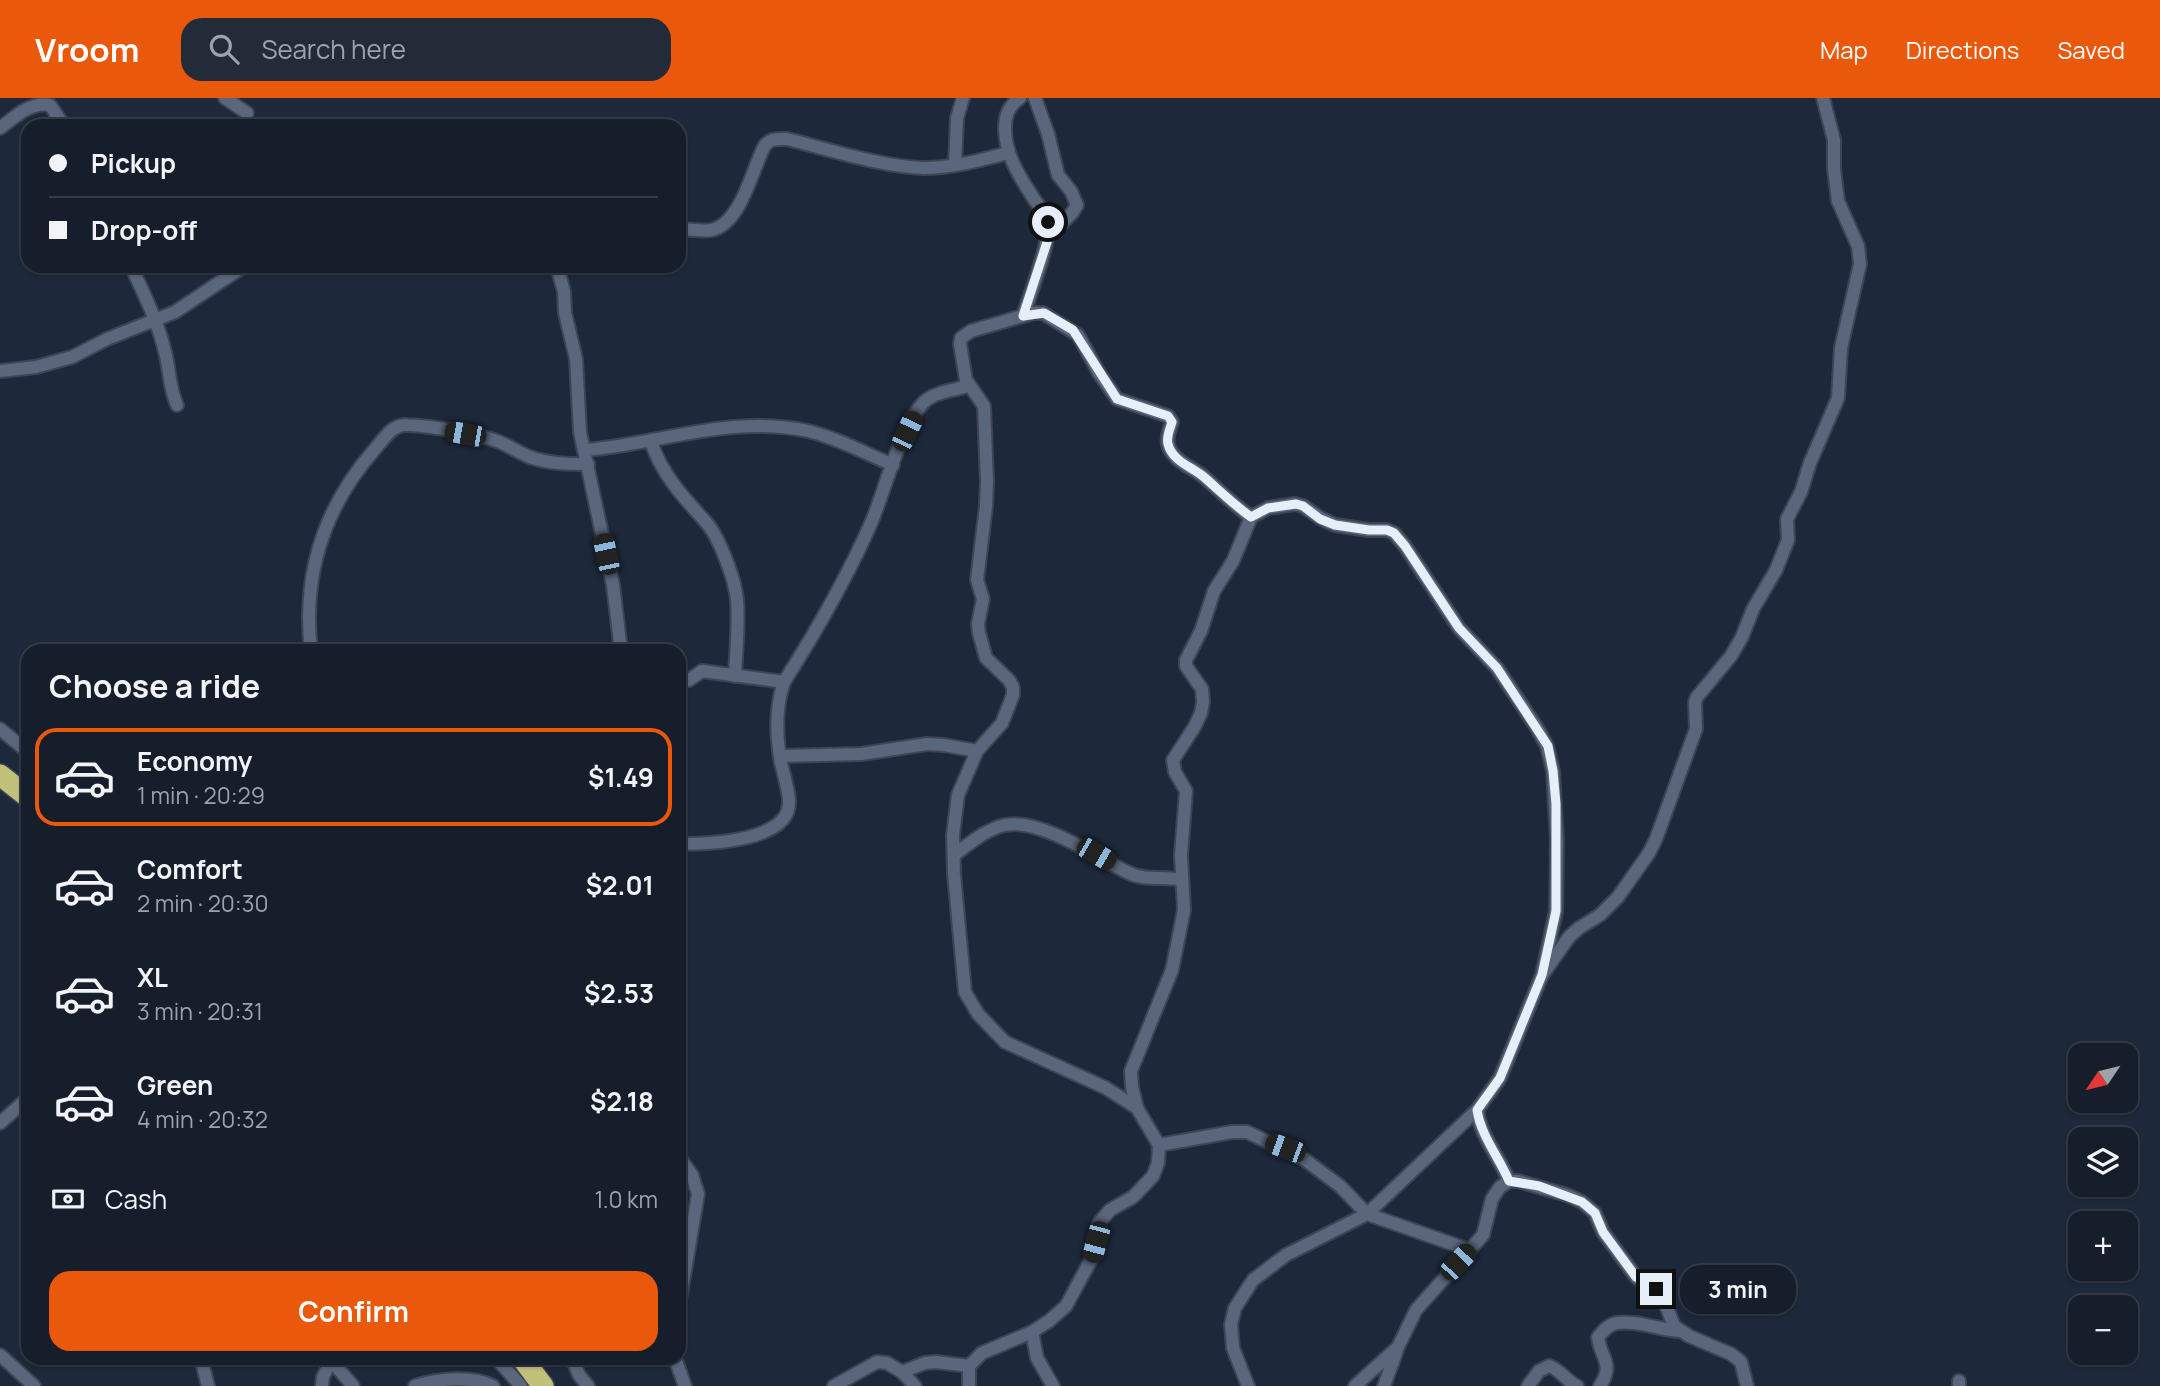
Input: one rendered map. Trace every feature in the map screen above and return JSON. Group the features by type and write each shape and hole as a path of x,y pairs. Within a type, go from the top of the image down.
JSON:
{"highway":[{"path":"0,775 21,792"},
{"path":"527,1365 543,1386"}],"street":[{"path":"225,98 247,113"},
{"path":"955,165 957,118 963,98"},
{"path":"1020,98 1011,104 1007,112 1005,138 1008,153 1018,175 1048,222 1049,236 1023,316"},
{"path":"1035,98 1048,134 1058,175 1077,205 1049,236"},
{"path":"1542,975 1569,937 1600,915 1618,897 1656,839 1696,729 1697,697 1731,656 1753,609 1776,570 1788,540 1787,519 1801,492 1810,463 1838,398 1841,348 1860,264 1858,246 1838,201 1834,140 1824,98"},
{"path":"0,128 24,110 45,103 50,105 59,119"},
{"path":"686,229 711,230 724,223 739,205 764,147 774,139 787,138 885,162 922,168 955,165 1008,153"},
{"path":"134,273 156,320 167,363 171,394 177,405"},
{"path":"0,370 36,367 66,360 107,339 183,307 234,273"},
{"path":"559,273 576,359 578,414 613,585 620,644"},
{"path":"1138,1108 1106,1088 1005,1042 978,1014 965,992 960,960 954,855 958,795 977,751 1002,723 1012,703 1013,687 986,658 979,633 983,598 977,580 986,506 984,406 980,397 968,386 961,338 971,331 1023,316 1044,313 1073,330 1083,342 1113,395 1125,403 1168,416 1172,422 1167,440 1173,454 1251,517"},
{"path":"686,844 730,841 775,827 783,819 789,801 780,756 777,721 780,694 785,682 835,600 917,411 926,400 968,386"},
{"path":"309,644 313,566 322,536 347,484 392,430 405,425 433,428 489,439 533,458 588,464"},
{"path":"585,450 651,442 699,430 752,425 775,426 808,431 893,465"},
{"path":"651,442 662,470 692,509 706,522 726,563 737,598 735,676"},
{"path":"969,1386 968,1366 982,1353 1032,1332 1066,1306 1092,1258 1099,1223 1110,1210 1133,1197 1153,1177 1158,1163 1159,1145 1138,1108 1131,1071 1172,970 1184,911 1181,855 1186,791 1175,772 1173,760 1201,713 1203,695 1202,689 1186,666 1186,660 1201,631 1214,591 1233,561 1251,517 1268,508 1296,504 1335,525 1394,533 1459,628 1497,668 1548,746 1553,771 1557,841 1556,911 1542,975 1500,1078 1477,1110 1367,1214 1286,1255 1253,1280 1242,1294 1231,1324 1233,1348 1248,1386"},
{"path":"686,679 702,671 785,682"},
{"path":"0,729 21,746"},
{"path":"780,756 862,754 927,744 977,751"},
{"path":"954,855 991,830 1015,825 1078,844 1130,874 1182,880"},
{"path":"0,1123 21,1104"},
{"path":"1477,1110 1479,1125 1509,1181"},
{"path":"1159,1145 1232,1132 1247,1132 1304,1158 1340,1186 1367,1214 1470,1250"},
{"path":"686,1167 692,1175 698,1194 686,1275"},
{"path":"1384,1386 1398,1347 1416,1310 1483,1235 1492,1199 1500,1187 1509,1181 1539,1186 1567,1195 1582,1202 1595,1213 1603,1232 1636,1277 1662,1295 1671,1321 1680,1331"},
{"path":"1600,1386 1608,1366 1598,1337 1610,1325 1618,1323 1680,1331 1719,1348 1741,1362 1747,1386"},
{"path":"1032,1332 1037,1358 1053,1386"},
{"path":"1355,1386 1377,1369 1398,1347"},
{"path":"0,1355 34,1386"},
{"path":"834,1386 877,1362 887,1363 902,1372 915,1386"},
{"path":"902,1372 925,1363 936,1362 968,1366"},
{"path":"203,1365 208,1386"},
{"path":"322,1386 328,1365"},
{"path":"334,1365 353,1386"},
{"path":"502,1365 521,1386"},
{"path":"575,1365 588,1386"},
{"path":"678,1365 685,1386"},
{"path":"1528,1386 1539,1371 1549,1366 1577,1386"},
{"path":"1377,1369 1377,1386"},
{"path":"415,1386 447,1380 481,1382 493,1386"}],"route":[{"path":"1048,222 1049,236 1023,316 1044,313 1073,330 1083,342 1113,395 1125,403 1168,416 1172,422 1167,440 1173,454 1251,517 1268,508 1296,504 1335,525 1394,533 1459,628 1497,668 1548,746 1556,804 1556,911 1542,975 1500,1078 1489,1097 1477,1110 1479,1125 1509,1181 1539,1186 1582,1202 1595,1213 1603,1232 1636,1277 1656,1289"}]}
